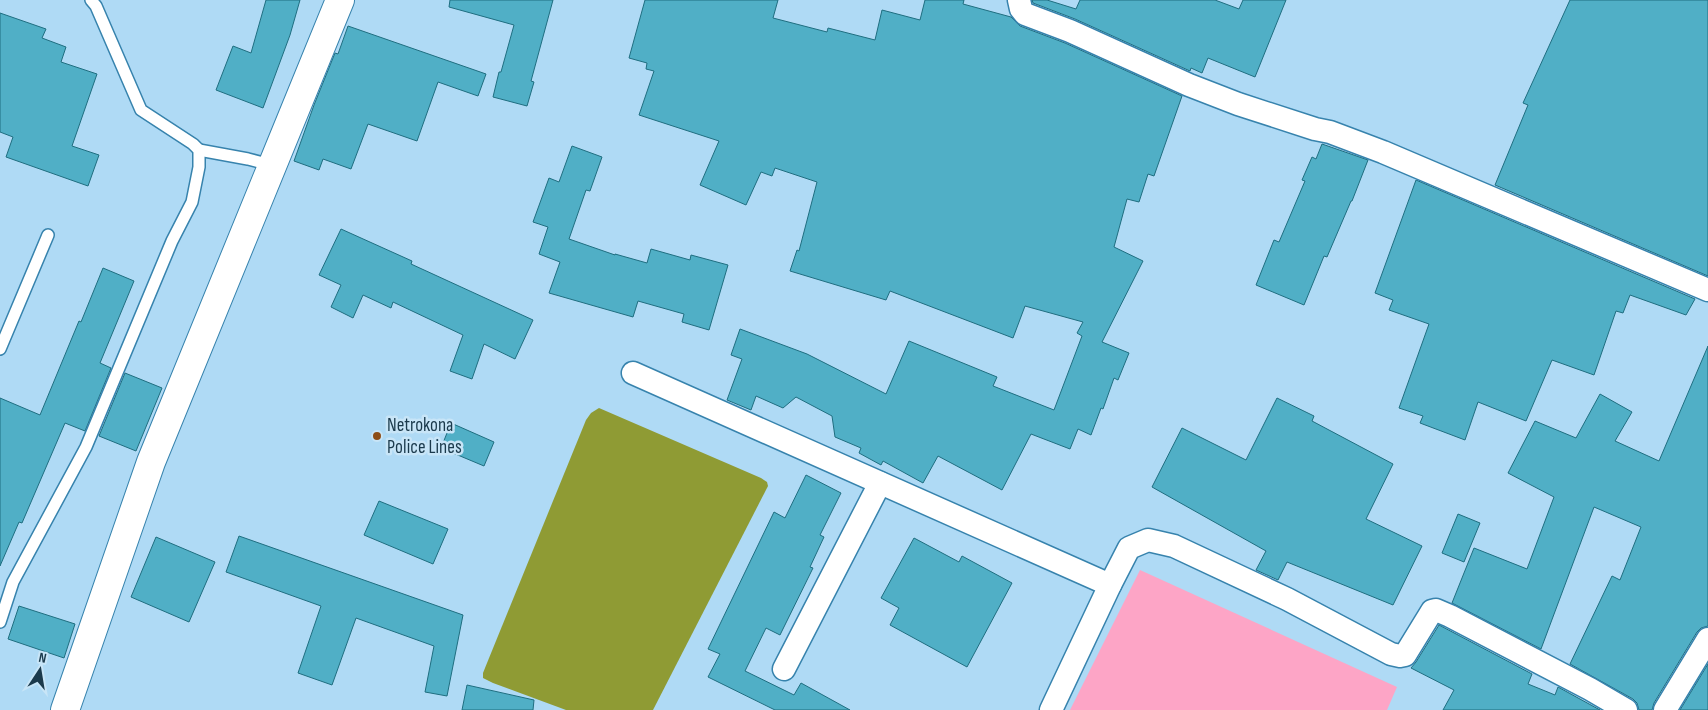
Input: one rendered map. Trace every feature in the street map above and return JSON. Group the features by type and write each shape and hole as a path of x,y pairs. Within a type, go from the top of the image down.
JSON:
{"main road":[{"path":"65,710 151,462 340,0"}],"street":[{"path":"1019,0 1021,9 1025,14 1070,31 1189,85 1238,104 1330,132 1383,152 1708,290"},
{"path":"633,373 1110,585"},
{"path":"784,670 880,483"},
{"path":"1051,710 1129,548 1148,540 1174,546 1287,599 1391,654 1405,655 1432,611 1436,610 1572,679 1626,710"},
{"path":"1665,710 1708,639"}],"lane":[{"path":"91,0 96,6 141,110 193,144 199,150 271,165"},
{"path":"0,622 13,582 86,446 172,241 192,202 199,167 199,150"},
{"path":"0,349 48,235"}],"shaded area":[{"path":"599,408 761,478 767,482 768,486 653,710 566,710 483,678 483,673 586,420 591,413"},
{"path":"1140,570 1397,687 1387,710 1070,710"}],"building":[{"path":"266,0 300,0 290,35 263,108 216,90 233,46 251,53"},
{"path":"450,0 553,0 531,81 534,82 527,106 493,97 514,25 449,7"},
{"path":"645,0 778,0 773,18 827,32 828,28 875,40 882,10 920,20 925,0 964,0 963,4 1011,17 1020,26 1065,43 1182,96 1154,176 1148,174 1139,202 1127,199 1114,247 1143,261 1102,342 1129,353 1118,380 1114,378 1091,435 1078,429 1070,449 1031,434 1002,490 938,456 923,483 883,461 881,465 859,453 861,448 835,437 832,416 796,397 783,408 756,396 751,410 727,400 742,359 731,355 740,329 807,354 886,394 909,341 997,377 993,386 1054,410 1082,336 1077,333 1083,322 1025,306 1013,338 890,291 886,300 790,271 797,250 799,251 817,182 775,168 772,176 761,172 746,205 700,185 719,141 639,115 654,71 646,69 647,63 629,58"},
{"path":"1032,0 1047,0 1076,9 1080,0 1215,0 1239,9 1243,0 1286,0 1255,77 1208,58 1202,73 1191,68 1190,71 1075,19 1033,3"},
{"path":"1570,0 1708,0 1708,276 1495,185 1528,105 1523,103"},
{"path":"0,13 46,29 42,38 66,47 61,62 97,74 72,146 99,155 88,186 6,157 13,137 0,132"},
{"path":"348,26 486,74 478,96 438,82 417,141 368,124 351,169 323,159 319,170 294,161 314,105 335,53 338,54"},
{"path":"1322,144 1368,160 1352,201 1327,257 1324,256 1304,305 1256,285 1274,240 1279,242 1305,181 1302,180 1312,157 1316,159"},
{"path":"572,146 602,157 590,191 586,190 569,239 615,255 647,263 651,249 690,260 691,255 728,265 709,330 682,322 684,314 638,301 633,317 549,293 560,262 539,254 548,227 533,222 549,178 559,182"},
{"path":"1416,180 1695,299 1686,315 1630,295 1623,313 1616,311 1594,375 1552,360 1526,421 1478,402 1465,440 1420,423 1423,416 1399,408 1429,324 1389,310 1393,300 1375,293"},
{"path":"341,229 412,261 411,264 533,320 515,359 484,344 472,379 450,371 463,335 393,302 391,308 363,295 353,318 331,307 341,285 319,275"},
{"path":"103,268 134,281 100,363 111,368 85,431 65,423 22,523 19,522 0,566 0,398 40,415"},
{"path":"1708,346 1708,626 1701,628 1697,632 1654,703 1652,710 1639,710 1637,703 1633,699 1570,664 1612,576 1620,580 1641,527 1594,507 1541,649 1452,603 1474,548 1527,569 1554,497 1508,473 1535,421 1576,438 1600,394 1632,412 1615,441 1659,461"},
{"path":"125,373 162,388 136,451 99,436"},
{"path":"1277,398 1314,416 1312,421 1393,464 1366,519 1422,546 1393,605 1287,562 1278,580 1256,570 1266,551 1152,487 1182,428 1246,460"},
{"path":"451,423 494,442 484,466 441,448"},
{"path":"806,475 841,493 820,535 824,537 810,567 813,568 780,635 766,628 745,671 794,695 801,683 850,710 775,710 708,677 720,654 708,649 774,512 785,518"},
{"path":"379,501 448,529 433,564 364,535"},
{"path":"1458,514 1480,523 1464,562 1442,553"},
{"path":"239,536 463,615 447,696 425,692 434,646 356,618 332,685 298,673 321,606 226,572"},
{"path":"156,537 215,562 189,622 131,597"},
{"path":"914,538 959,562 962,556 1012,583 967,667 890,625 899,608 881,598"},
{"path":"19,606 75,624 64,658 8,639"},
{"path":"1439,625 1532,674 1528,684 1555,695 1558,687 1600,710 1443,710 1454,690 1411,668"},
{"path":"1708,664 1708,710 1680,710"},
{"path":"467,685 534,700 533,710 462,710"}],"place":[{"name":"Netrokona Police Lines","path":"377,436"}]}
